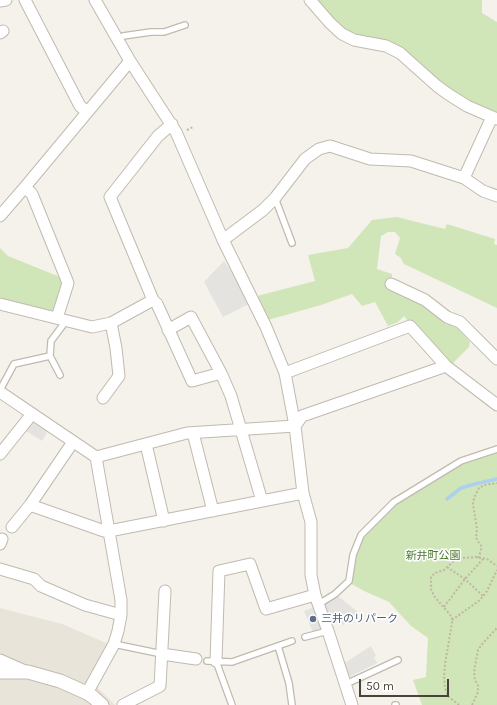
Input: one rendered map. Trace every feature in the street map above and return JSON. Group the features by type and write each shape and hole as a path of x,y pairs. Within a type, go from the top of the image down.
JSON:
{"street":[{"path":"0,1 6,0"},
{"path":"25,0 80,106 87,112"},
{"path":"94,0 130,60 172,124 223,240 266,327 285,372 295,426 303,493 311,522 311,575 317,599 352,705"},
{"path":"310,0 342,34 354,40 386,46 400,53 448,94 467,106 494,118 464,178"},
{"path":"0,216 130,60"},
{"path":"172,124 158,136 110,197 152,300 156,304 192,381 221,373"},
{"path":"223,240 263,210 275,198 305,159 319,149 330,146 370,158 411,161 464,178 483,191 497,196"},
{"path":"25,187 32,194 68,283 62,320"},
{"path":"391,284 425,300 447,317 460,322 497,359"},
{"path":"0,304 92,327 111,323 152,300"},
{"path":"168,330 191,317 221,373 231,396 262,501"},
{"path":"103,398 119,376 116,348 111,323"},
{"path":"285,372 410,326 446,366 497,405"},
{"path":"295,426 302,416 446,366"},
{"path":"0,391 96,457 121,600 121,615 114,644 87,693"},
{"path":"0,454 32,414"},
{"path":"96,457 187,433 295,426"},
{"path":"193,433 213,511"},
{"path":"12,527 30,505 73,442"},
{"path":"146,444 164,521"},
{"path":"30,505 104,531 109,531 303,493"},
{"path":"162,654 207,660 219,571 250,564 266,609 317,599"},
{"path":"0,569 34,579 41,586 85,605 121,615"},
{"path":"124,705 160,686 165,591"},
{"path":"0,660 28,672 60,681 87,693 102,705"},
{"path":"0,672 28,672"}],"lane":[{"path":"118,39 123,36 151,32 164,32 185,25"},
{"path":"275,198 292,243"},
{"path":"60,375 50,356 51,340 62,320"},
{"path":"0,391 14,364 50,356"},
{"path":"317,599 335,594 348,581 353,555 361,535 394,502 461,461 497,449"},
{"path":"305,638 328,631"},
{"path":"207,660 232,662 292,641"},
{"path":"114,644 162,654"},
{"path":"278,646 289,683 292,705"},
{"path":"207,660 232,705"},
{"path":"346,684 398,660"}],"path":[{"path":"478,558 481,551 481,546 476,538 477,529 473,504 474,498 479,488 484,485 497,483"},
{"path":"459,705 448,696 445,688 444,676 452,617 434,596 430,584 432,577 436,573 444,570 455,560 463,558 487,559 497,566"},
{"path":"444,607 465,579 483,559"},
{"path":"447,567 465,579 483,596"},
{"path":"452,620 480,600 487,591 497,570"},
{"path":"472,705 478,692 478,685 475,680 474,672 478,650 497,628"}],"shaded area":[{"path":"224,261 236,278 249,304 223,317 204,282"},
{"path":"34,420 49,429 42,441 23,429"},
{"path":"338,596 358,612 343,625 338,619 331,625 323,605"},
{"name":"三井のリパーク","path":"314,607 323,626 320,630 313,632 304,611"},
{"path":"0,608 62,624 111,645 96,686 115,705 0,705"},
{"path":"371,646 376,656 374,657 377,663 347,678 343,664"}],"green space":[{"path":"313,0 482,0 482,13 497,22 497,116 469,104 401,51 354,38"},
{"path":"397,217 445,229 447,224 495,239 494,244 497,245 497,308 404,264 401,258 395,254 400,238 395,232 388,232 381,236 377,269 392,274 392,287 409,295 454,324 470,342 469,347 452,364 409,323 404,316 398,322 388,326 375,302 362,306 352,294 321,305 268,320 257,296 315,281 308,255 348,248 372,220"},
{"path":"0,248 8,256 60,277 62,286 53,310 49,311 0,299"},
{"name":"新井町公園","path":"497,451 497,705 422,705 413,680 426,677 428,638 411,626 389,602 350,583 354,556 363,535 395,503 461,462"}],"waterway":[{"path":"447,499 461,488 497,479"}],"place":[{"name":"三井のリパーク","path":"313,619"}]}
